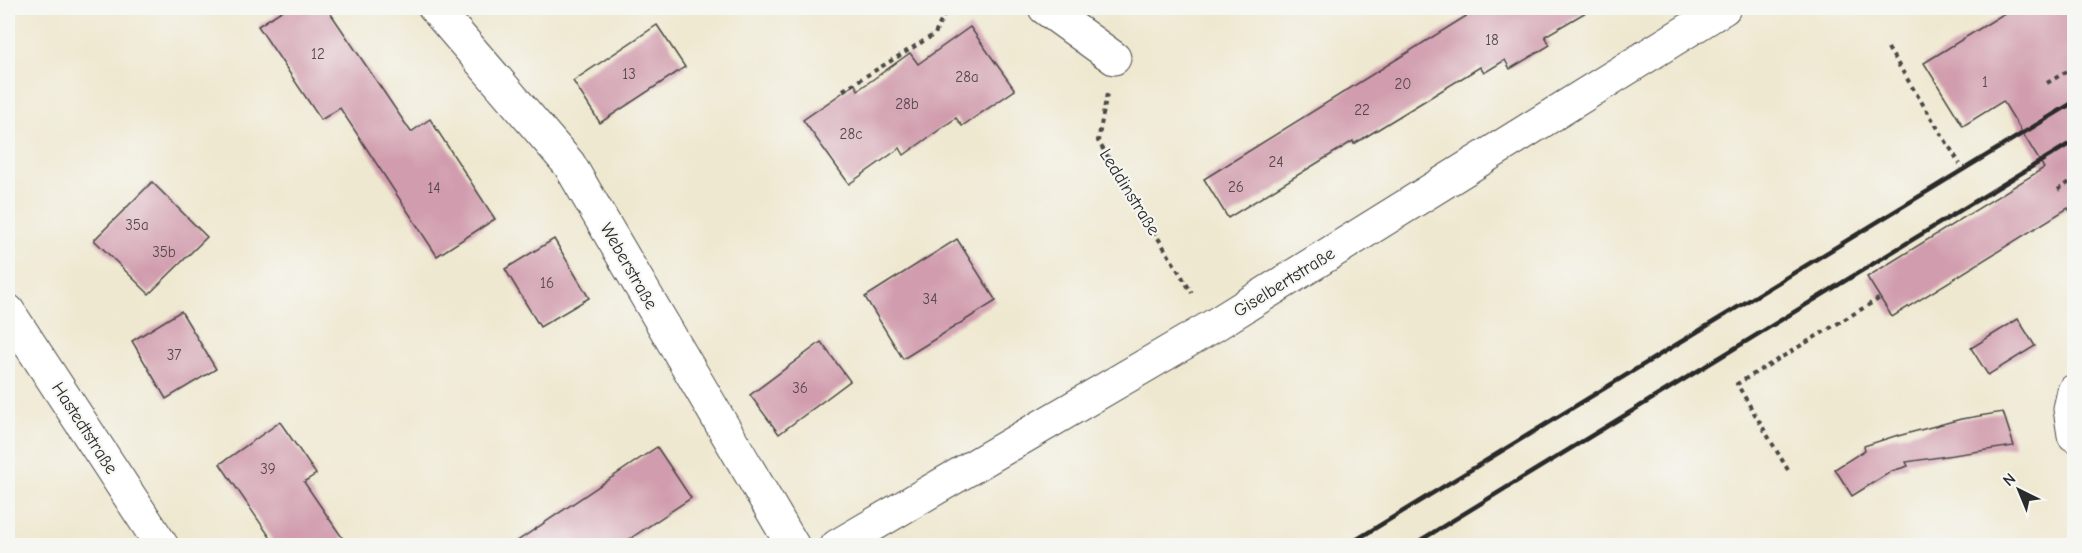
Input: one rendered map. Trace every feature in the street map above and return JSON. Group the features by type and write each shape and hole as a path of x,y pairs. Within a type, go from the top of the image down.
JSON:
{"street":[{"name":"Weberstraße","path":"435,8 569,164 794,546"},
{"path":"1045,8 1114,58"},
{"name":"Giselbertstraße","path":"837,546 1213,326 1724,8"},
{"name":"Hastedtstraße","path":"8,311 162,546"},
{"path":"2074,391 2070,409 2074,435"}],"path":[{"path":"843,90 935,34 947,8"},
{"path":"1888,48 1960,164"},
{"name":"Leddinstraße","path":"1114,58 1098,141 1213,326"},
{"path":"2047,83 2074,67"},
{"path":"2058,190 2074,179"},
{"path":"1788,470 1737,384 1880,298"}],"building":[{"path":"286,8 327,8 411,132 430,119 495,219 437,256 340,108 321,120 258,26"},
{"path":"1479,8 1593,8 1545,36 1550,45 1510,69 1505,60 1484,73 1480,67 1354,144 1353,141 1228,218 1204,179"},
{"path":"2013,8 2074,8 2074,218 2068,208 1892,317 1867,277 2044,168 2003,101 1963,126 1924,63"},
{"path":"657,25 685,67 600,123 573,81"},
{"path":"970,27 1015,90 962,126 956,118 904,155 900,148 849,184 803,120 855,84 858,90 910,53 918,64"},
{"path":"152,182 207,237 149,294 94,240"},
{"path":"554,239 589,298 540,327 505,269"},
{"path":"957,239 996,301 903,359 865,297"},
{"path":"181,311 216,369 166,399 132,341"},
{"path":"2018,319 2035,346 1988,375 1971,348"},
{"path":"821,342 850,381 779,434 750,395"},
{"path":"2003,412 2014,446 1906,462 1908,466 1892,471 1852,496 1835,469 1865,450 1864,446 1961,419"},
{"path":"280,422 316,474 304,482 348,546 276,546 220,464"},
{"path":"657,447 691,498 619,546 510,546"}],"railway":[{"path":"1346,546 2074,102"},
{"path":"1411,546 2074,141"}]}
